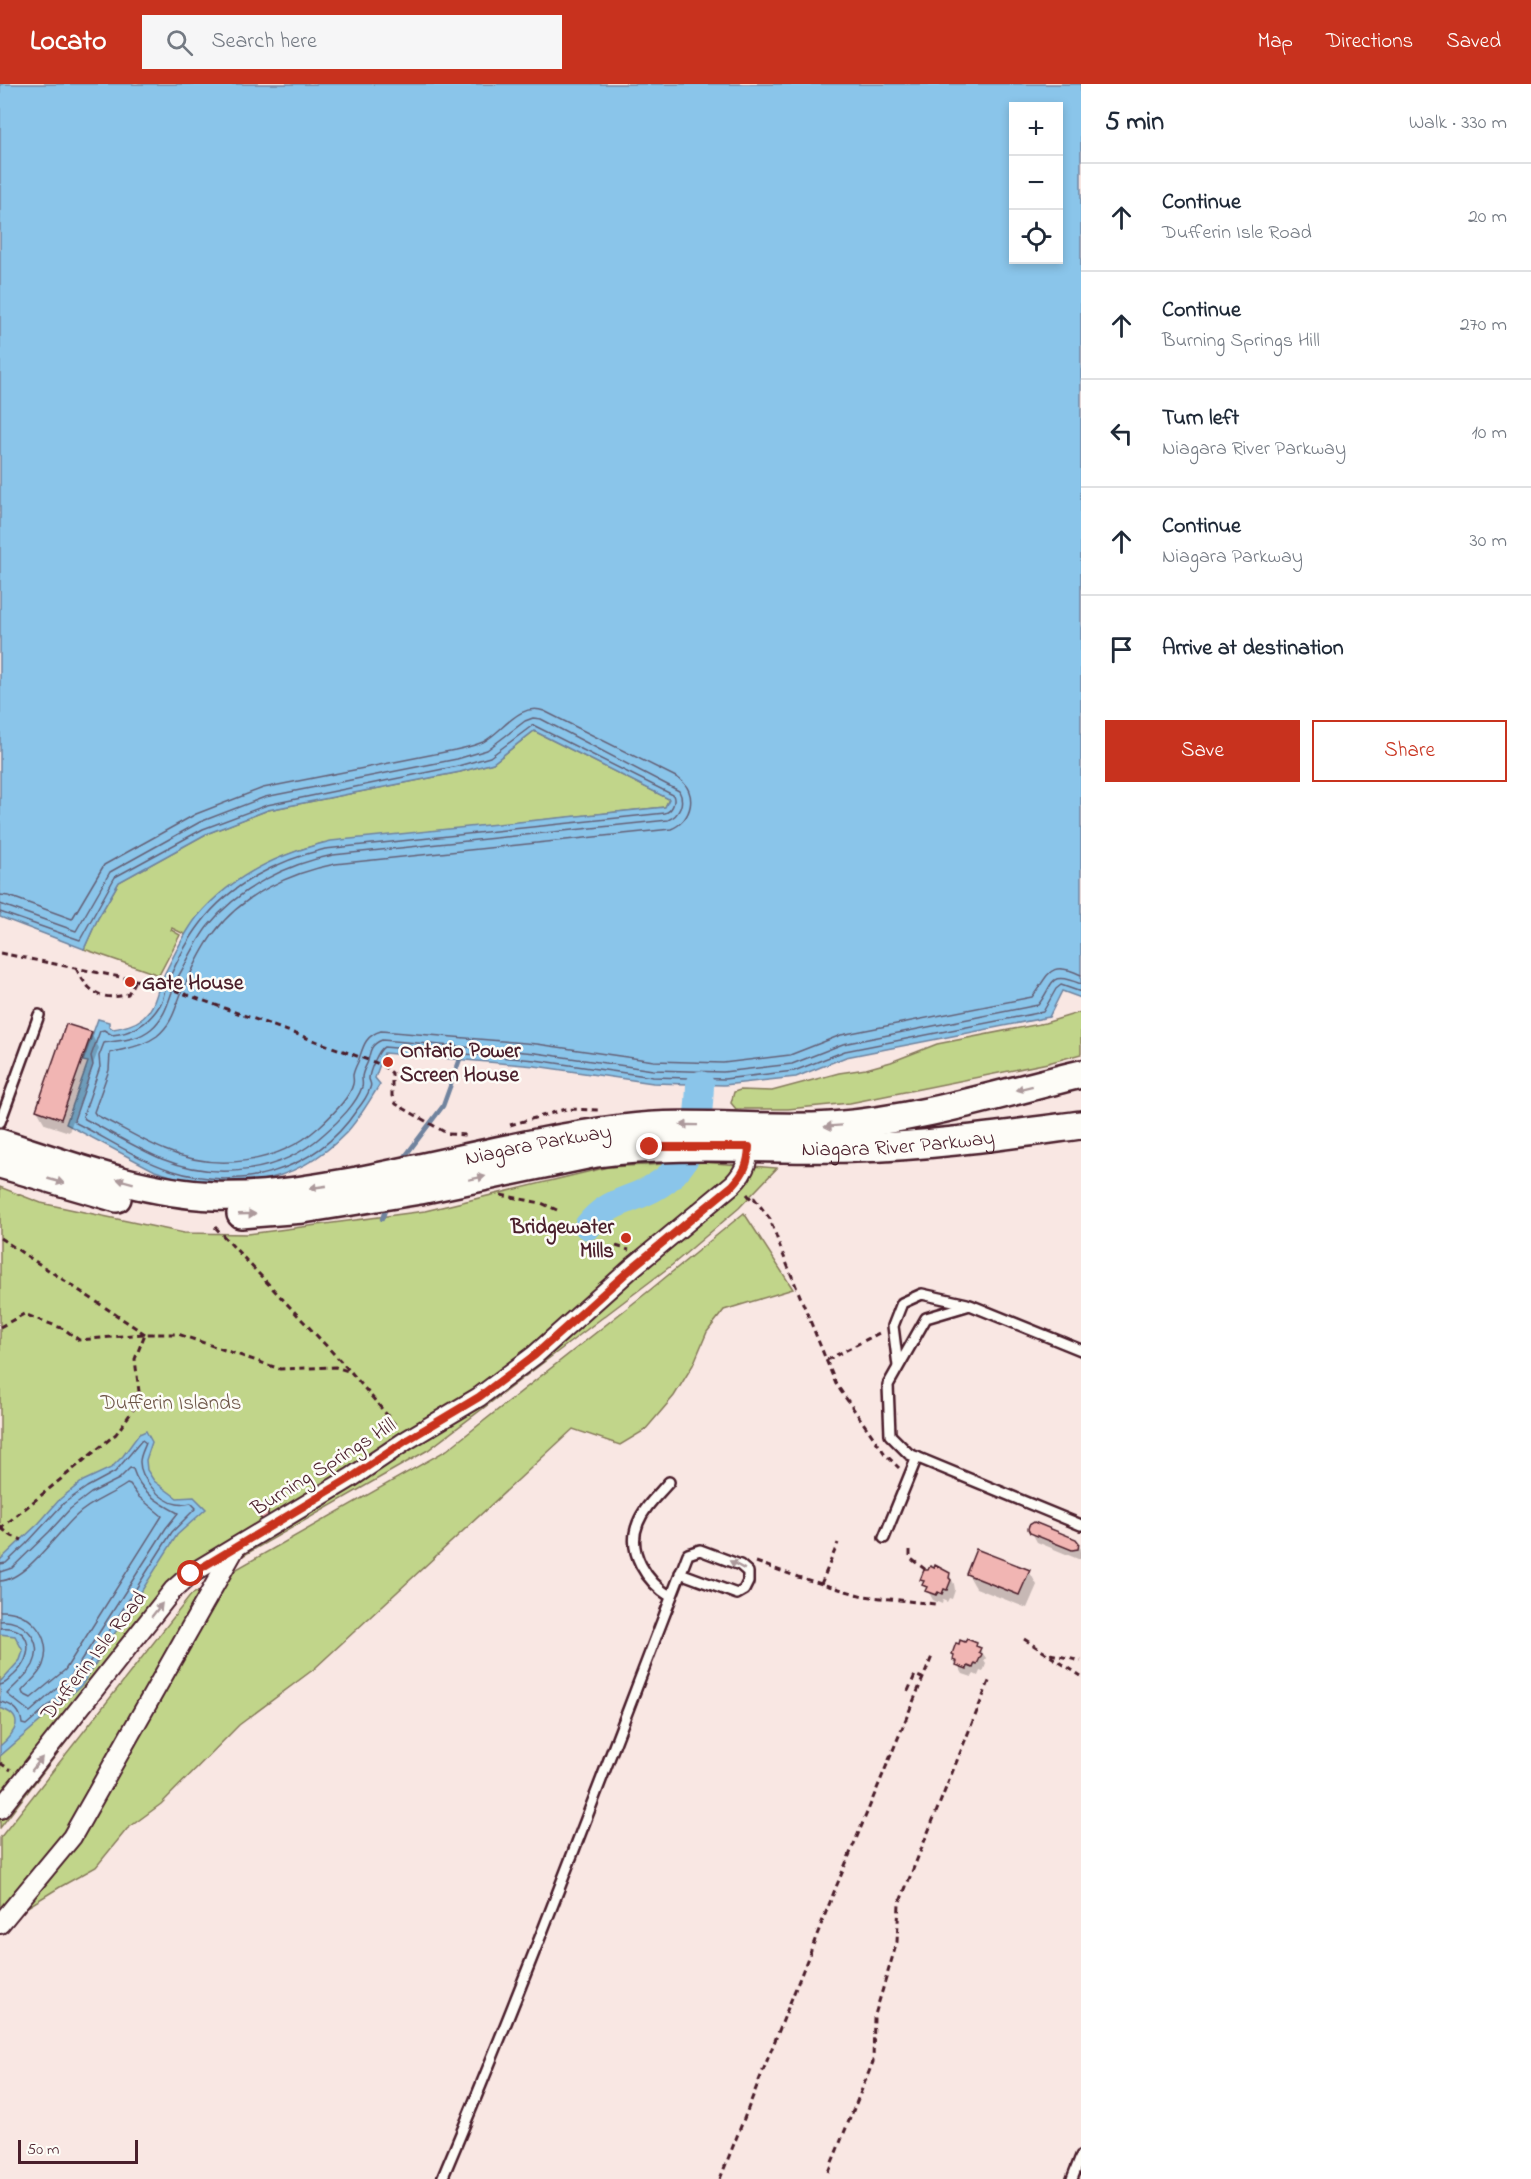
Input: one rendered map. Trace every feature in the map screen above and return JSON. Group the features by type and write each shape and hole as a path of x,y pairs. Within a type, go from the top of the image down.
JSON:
{"main road":[{"name":"Niagara Parkway","path":"0,1164 124,1201 202,1214 256,1214 376,1187 420,1180 570,1137 735,1136 880,1121 1081,1074"},
{"name":"Niagara River Parkway","path":"735,1136 893,1146 1081,1125"},
{"name":"Niagara Parkway","path":"0,1143 130,1183 198,1195 235,1196 376,1187"}],"street":[{"name":"Burning Springs Hill","path":"0,1924 72,1837 237,1545 352,1477 407,1440 479,1397 535,1355 633,1267 733,1185 745,1170 735,1136"},
{"name":"Dufferin Isle Road","path":"0,1809 173,1590 191,1574 237,1545"}],"lane":[{"path":"0,1122 39,1014"},
{"path":"898,1366 893,1326 902,1303 922,1294 970,1305 1081,1350"},
{"path":"970,1305 926,1318 888,1385 890,1435 909,1454 1081,1525"},
{"path":"884,1538 917,1457"},
{"path":"669,1482 646,1508 638,1521 634,1543 643,1571 652,1583 671,1597"},
{"path":"442,2179 492,2060 680,1573 688,1554 700,1550 740,1565 748,1572 748,1582 744,1590 737,1594 680,1573"},
{"path":"1072,2179 1081,2156"}],"path":[{"path":"0,953 160,985 382,1065 392,1072 393,1101 439,1130"},
{"path":"76,967 84,985 96,993 115,998 128,994 135,980"},
{"path":"746,1193 752,1200 754,1198 770,1219 836,1384 885,1454 901,1469"},
{"path":"503,1195 541,1203 557,1210"},
{"path":"215,1227 351,1372 407,1440"},
{"path":"0,1238 145,1334"},
{"path":"0,1327 24,1314 64,1329 79,1340 145,1334 178,1334 280,1369 335,1367 351,1372"},
{"path":"827,1360 893,1326"},
{"path":"22,1540 0,1529 116,1434 140,1400 135,1359 145,1334"},
{"path":"821,1584 838,1543"},
{"path":"910,1550 910,1558 926,1570"},
{"path":"746,1558 863,1596 935,1604"},
{"path":"1024,1639 1081,1676"},
{"path":"1045,1653 1081,1661"},
{"path":"720,2179 933,1654"},
{"path":"908,1691 915,1675 922,1678"},
{"path":"828,2172 873,2062 874,2018 897,1942 899,1904 990,1679"}],"green space":[{"path":"534,731 669,799 665,807 323,843 282,857 246,876 213,902 186,935 172,928 171,930 180,935 159,975 84,949 98,918 119,882 206,834 268,810 460,772 493,763"},
{"path":"1081,1012 1081,1054 1048,1063 850,1103 788,1109 736,1109 731,1103 734,1092 740,1090 772,1091 891,1062 937,1044 1045,1023"},
{"name":"Dufferin Islands","path":"701,1162 777,1168 739,1208 672,1265 428,1450 183,1590 0,1828 0,1187 41,1203 184,1233 248,1234 425,1211 608,1167"},
{"path":"744,1213 793,1289 724,1310 707,1332 693,1365 674,1396 645,1430 620,1445 573,1429 314,1669 239,1725 161,1804 127,1829 96,1867 0,1924 0,1838 191,1595 447,1450"}],"water":[{"path":"0,84 1081,84 1081,998 1062,991 1049,1017 846,1057 796,1077 724,1085 653,1083 535,1066 384,1053 375,1078 380,1084 351,1127 326,1151 304,1165 281,1175 232,1184 206,1183 155,1171 66,1124 88,1062 83,1061 98,1019 109,1022 109,1026 113,1029 132,1024 147,1014 163,977 197,917 210,902 258,868 294,852 331,841 665,807 669,799 534,731 493,763 460,772 268,810 206,834 119,882 98,918 84,949 0,917"},
{"path":"146,1431 152,1442 146,1460 147,1470 154,1481 177,1498 194,1497 206,1509 177,1535 82,1685 0,1756 0,1746 14,1730 16,1720 0,1708 0,1682 20,1660 23,1651 15,1636 0,1634 0,1560 39,1523 60,1499 83,1481 111,1468 139,1434"}],"building":[{"path":"66,1024 92,1032 61,1119 36,1110"},
{"path":"262,1505 266,1506 268,1511 268,1517 263,1520 255,1511"},
{"path":"1034,1522 1076,1539 1079,1543 1078,1549 1072,1550 1030,1533 1029,1525"},
{"path":"976,1549 1030,1570 1019,1595 966,1574"},
{"path":"935,1565 950,1573 951,1580 947,1590 944,1589 942,1594 938,1592 936,1595 925,1591 927,1587 922,1585 924,1581 920,1580 924,1570 928,1570 930,1566 934,1568"},
{"path":"967,1639 977,1643 976,1646 981,1648 979,1652 982,1654 973,1668 968,1666 967,1669 956,1665 957,1662 953,1660 954,1655 952,1654 956,1643 959,1644 960,1640 965,1642"}],"waterway":[{"path":"400,1163 443,1106 460,1059"},
{"path":"588,1226 607,1209 660,1184 673,1174 690,1149 697,1119 700,1085"},
{"path":"382,1219 387,1205"}],"place":[{"name":"Gate House","path":"130,982"},
{"name":"Ontario Power Screen House","path":"388,1062"},
{"name":"Bridgewater Mills","path":"626,1238"}],"route":[{"path":"191,1574 479,1397 535,1355 633,1267 733,1185 745,1170 748,1162 749,1147 650,1147"}]}
